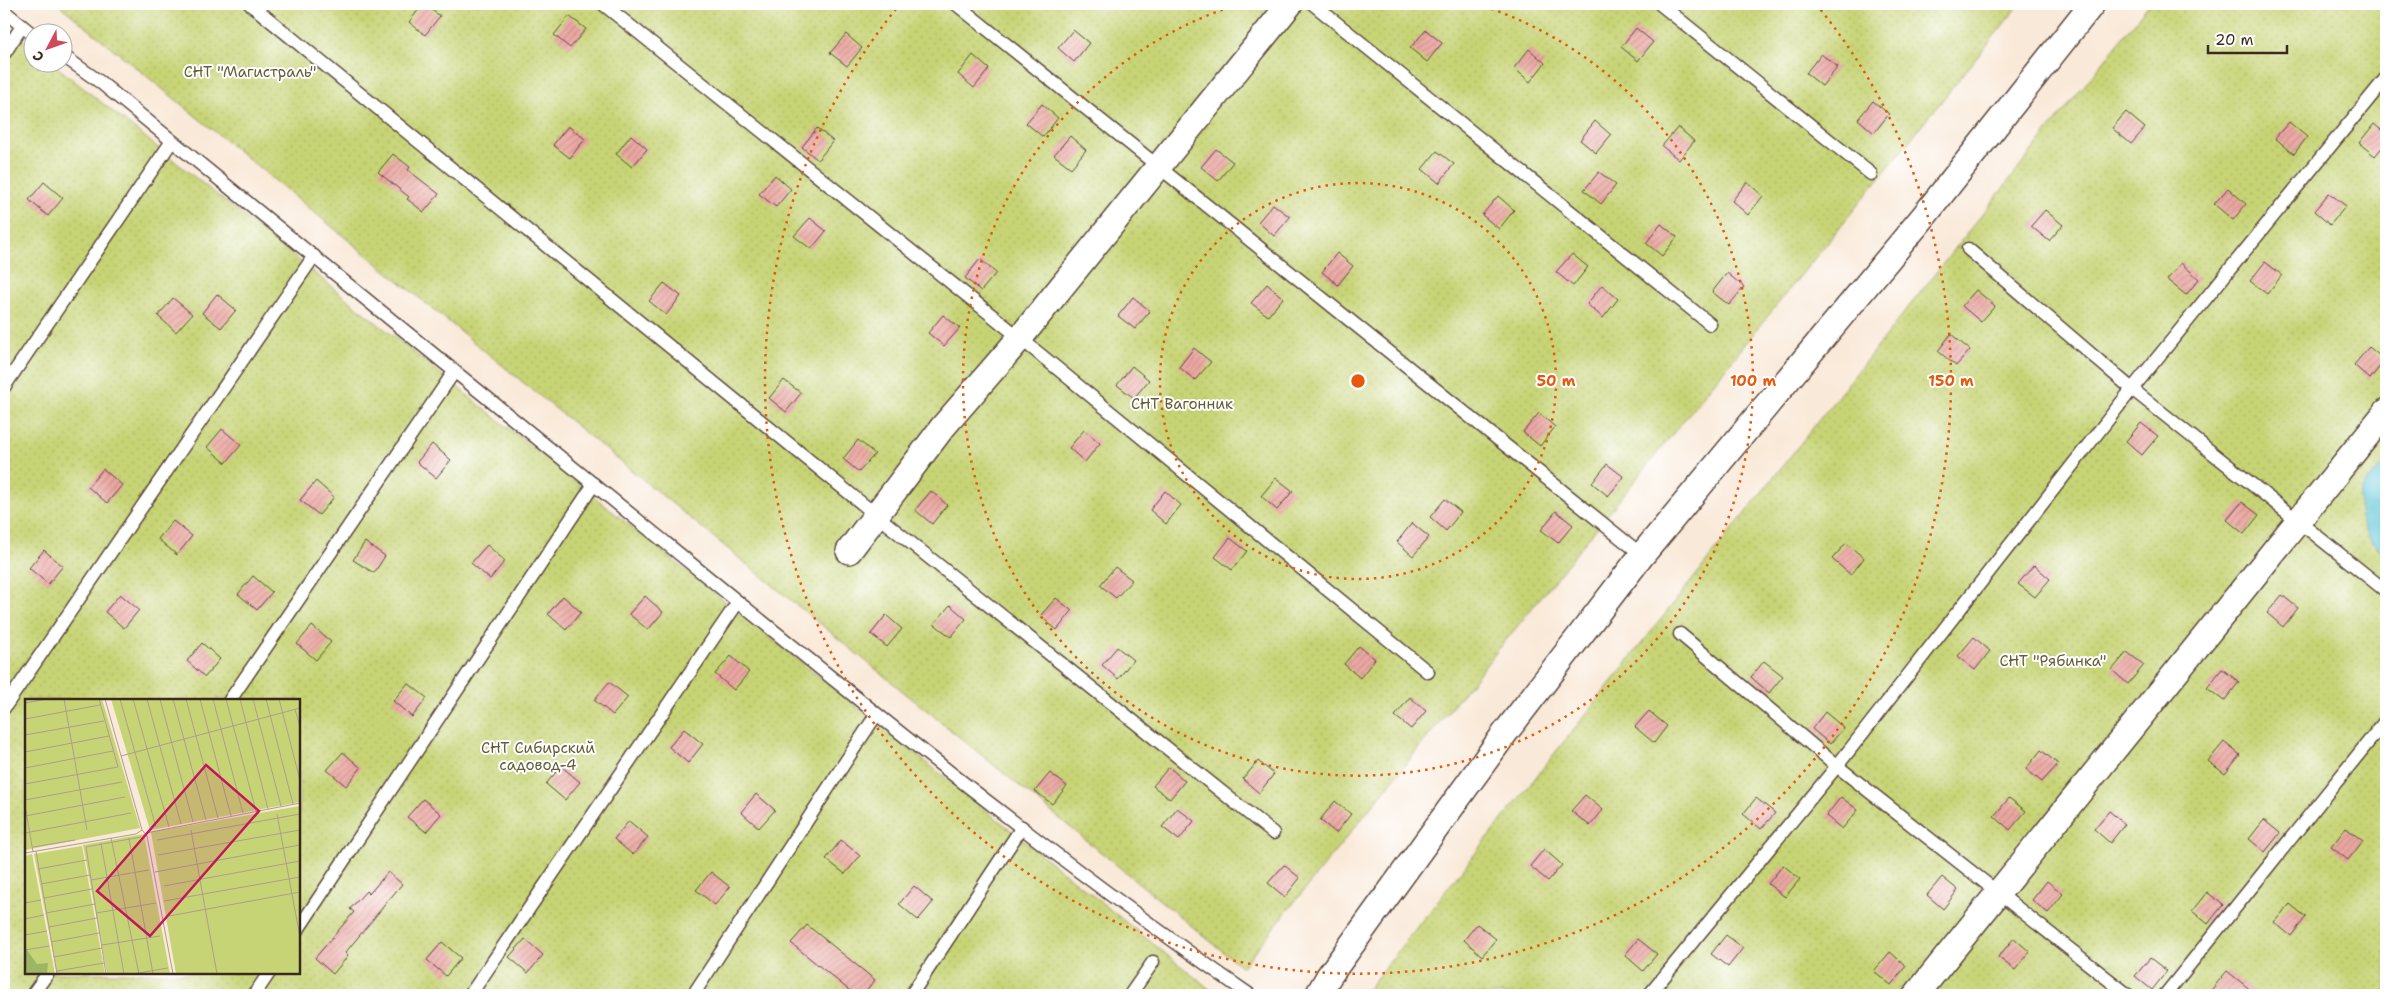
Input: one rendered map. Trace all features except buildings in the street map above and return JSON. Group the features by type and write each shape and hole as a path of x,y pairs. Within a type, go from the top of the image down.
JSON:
{"street":[{"path":"849,551 942,428 1020,338 1290,4"},
{"path":"1318,995 1329,976 1505,732 1642,555 1924,216 2092,4"},
{"path":"1916,995 2386,412"}],"lane":[{"path":"250,4 876,515 1273,833"},
{"path":"603,4 1020,338 1428,672"},
{"path":"956,4 1642,555"},
{"path":"1313,4 1710,324"},
{"path":"1660,4 1871,174"},
{"path":"4,11 22,26 4,54"},
{"path":"72,62 100,82 876,715 1190,954 1250,995"},
{"path":"1649,995 1837,766 2132,389 2386,78"},
{"path":"4,387 172,141"},
{"path":"1968,249 2132,389 2386,591"},
{"path":"4,708 314,256"},
{"path":"231,699 454,372"},
{"path":"300,926 594,484"},
{"path":"470,995 738,602"},
{"path":"1680,634 1837,766 2128,995"},
{"path":"693,995 876,715"},
{"path":"2165,995 2386,720"},
{"path":"911,995 1022,827"},
{"path":"1130,995 1153,962"},
{"path":"32,995 47,974"},
{"path":"254,995 268,974"}],"green space":[{"name":"СНТ Вагонник","path":"58,4 2020,4 1242,967"},
{"name":"СНТ \"Рябинка\"","path":"2149,4 2386,4 2386,995 1363,995"},
{"name":"СНТ Сибирский садовод-4","path":"4,23 22,38 22,72 63,72 1217,995 4,995"}],"water":[{"path":"2386,462 2386,554 2373,542 2364,527 2361,519 2360,501 2361,492 2365,484"}],"park label":[{"name":"СНТ \"Магистраль\"","path":"250,72"}]}
